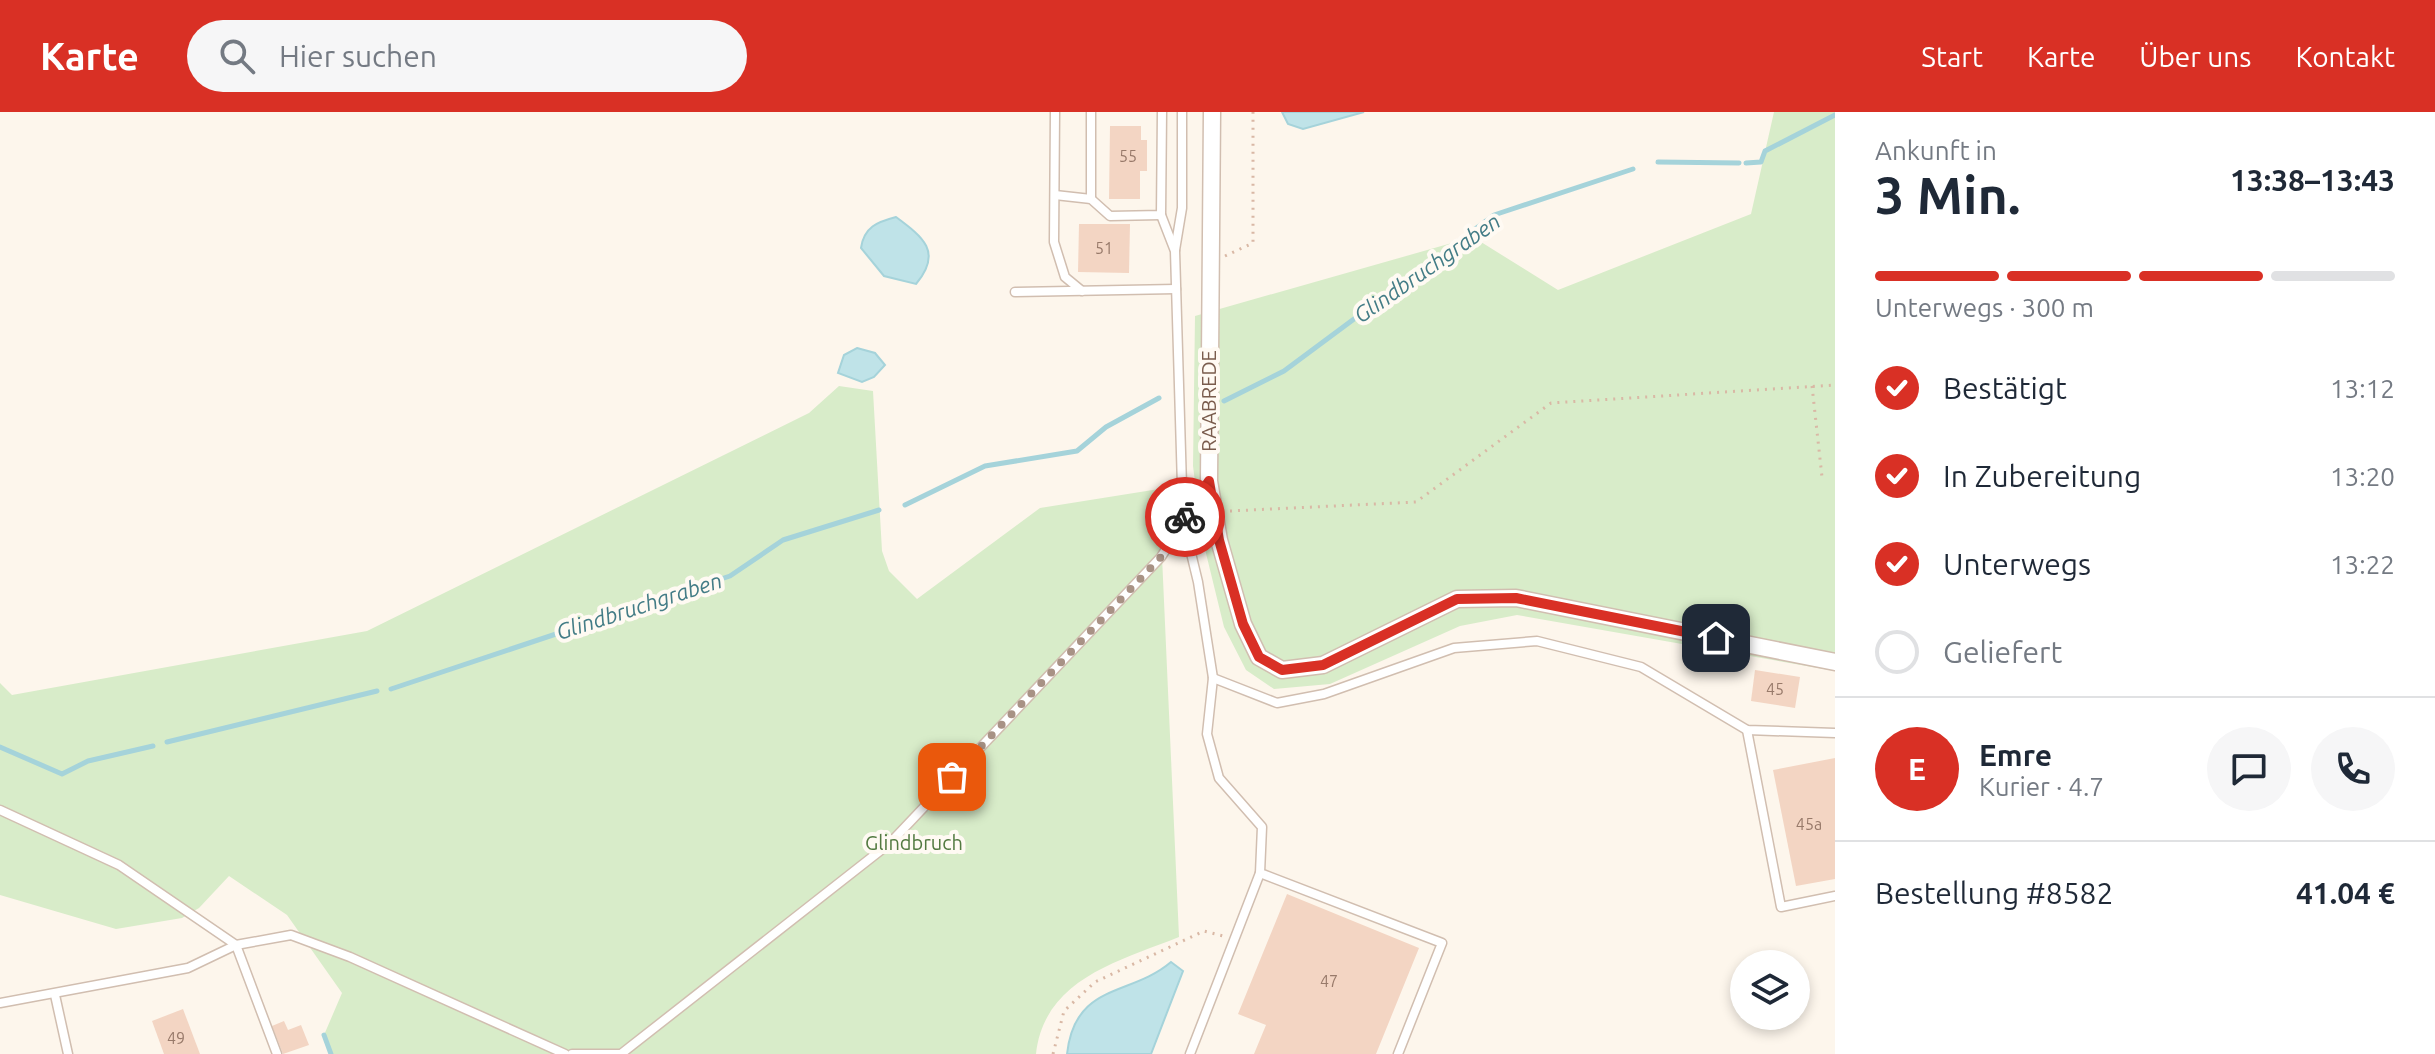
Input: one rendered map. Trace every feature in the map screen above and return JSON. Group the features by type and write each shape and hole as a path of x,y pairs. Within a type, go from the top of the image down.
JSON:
{"street":[{"name":"RAABREDE","path":"1212,112 1209,481 1243,624 1259,657 1282,670 1323,665 1457,599 1516,598 1835,662"}],"lane":[{"path":"1055,112 1054,242 1065,277 1082,291"},
{"path":"1091,112 1091,199"},
{"path":"1162,112 1161,215 1175,251"},
{"path":"1182,112 1182,208 1175,251 1183,520 1198,582 1213,678 1207,734 1219,778 1262,827 1260,873 1190,1054"},
{"path":"1055,195 1091,199 1110,216 1161,215"},
{"path":"1015,292 1176,289"},
{"path":"572,1054 621,1054 890,843 1161,557 1209,481"},
{"path":"1213,678 1277,703 1324,694 1454,648 1537,641 1641,667 1747,730 1835,733"},
{"path":"1747,730 1781,907 1835,896"},
{"path":"0,810 119,865 236,945 277,1054"},
{"path":"1260,873 1442,943 1398,1054"},
{"path":"0,1003 188,968 236,945 291,935 350,957 565,1054"},
{"path":"55,995 68,1054"}],"path":[{"path":"1210,262 1253,243 1253,112"},
{"path":"1214,512 1416,502 1551,403 1835,385"},
{"path":"1812,386 1822,477"},
{"path":"1053,1054 1064,1011 1095,982 1204,931 1234,939"}],"green space":[{"path":"1774,112 1835,112 1835,671 1517,615 1460,626 1330,684 1274,689 1246,670 1224,627 1202,537 1193,466 1195,316 1473,237 1558,290 1751,214"},
{"name":"Glindbruch","path":"839,386 873,391 882,551 889,571 917,599 1040,508 1159,489 1179,937 1109,965 1069,990 1053,1007 1042,1028 1036,1054 331,1054 324,1035 342,993 287,915 229,876 199,908 182,918 116,929 0,895 0,683 12,695 367,631 809,413"}],"water":[{"path":"1282,112 1364,112 1303,129 1288,124"},
{"path":"896,217 914,231 929,254 924,273 916,284 884,276 861,248 872,226"},
{"path":"857,348 875,353 885,365 874,377 862,382 838,373 844,355"},
{"path":"1171,962 1183,971 1151,1054 1067,1054 1072,1031 1081,1014 1093,1002 1155,973"}],"building":[{"path":"1110,126 1141,126 1141,140 1147,140 1147,171 1140,171 1140,199 1109,199"},
{"path":"1079,224 1130,224 1129,273 1078,272"},
{"path":"1755,670 1800,677 1795,708 1751,701"},
{"path":"1835,758 1835,879 1796,886 1773,770"},
{"path":"1287,894 1419,948 1376,1054 1254,1054 1266,1025 1238,1014"},
{"path":"183,1009 200,1054 164,1054 152,1021"},
{"path":"284,1021 288,1030 301,1025 309,1045 283,1054 272,1026"}],"waterway":[{"name":"Glindbruchgraben","path":"1746,163 1761,162 1765,151 1835,115"},
{"name":"Glindbruchgraben","path":"1658,162 1739,163"},
{"name":"Glindbruchgraben","path":"1224,401 1284,371 1494,215 1633,169"},
{"name":"Glindbruchgraben","path":"905,505 985,466 1077,451 1106,427 1159,398"},
{"name":"Glindbruchgraben","path":"391,689 730,576 783,540 879,510"},
{"name":"Glindbruchgraben","path":"167,742 377,691"},
{"name":"Glindbruchgraben","path":"0,747 62,774 88,761 153,746"},
{"path":"324,1035 331,1054"}],"way so far":[{"path":"952,777 1161,557 1185,517"}],"route":[{"path":"1185,517 1209,481 1219,540 1243,624 1259,657 1282,670 1323,665 1457,599 1516,598 1716,638"}]}
